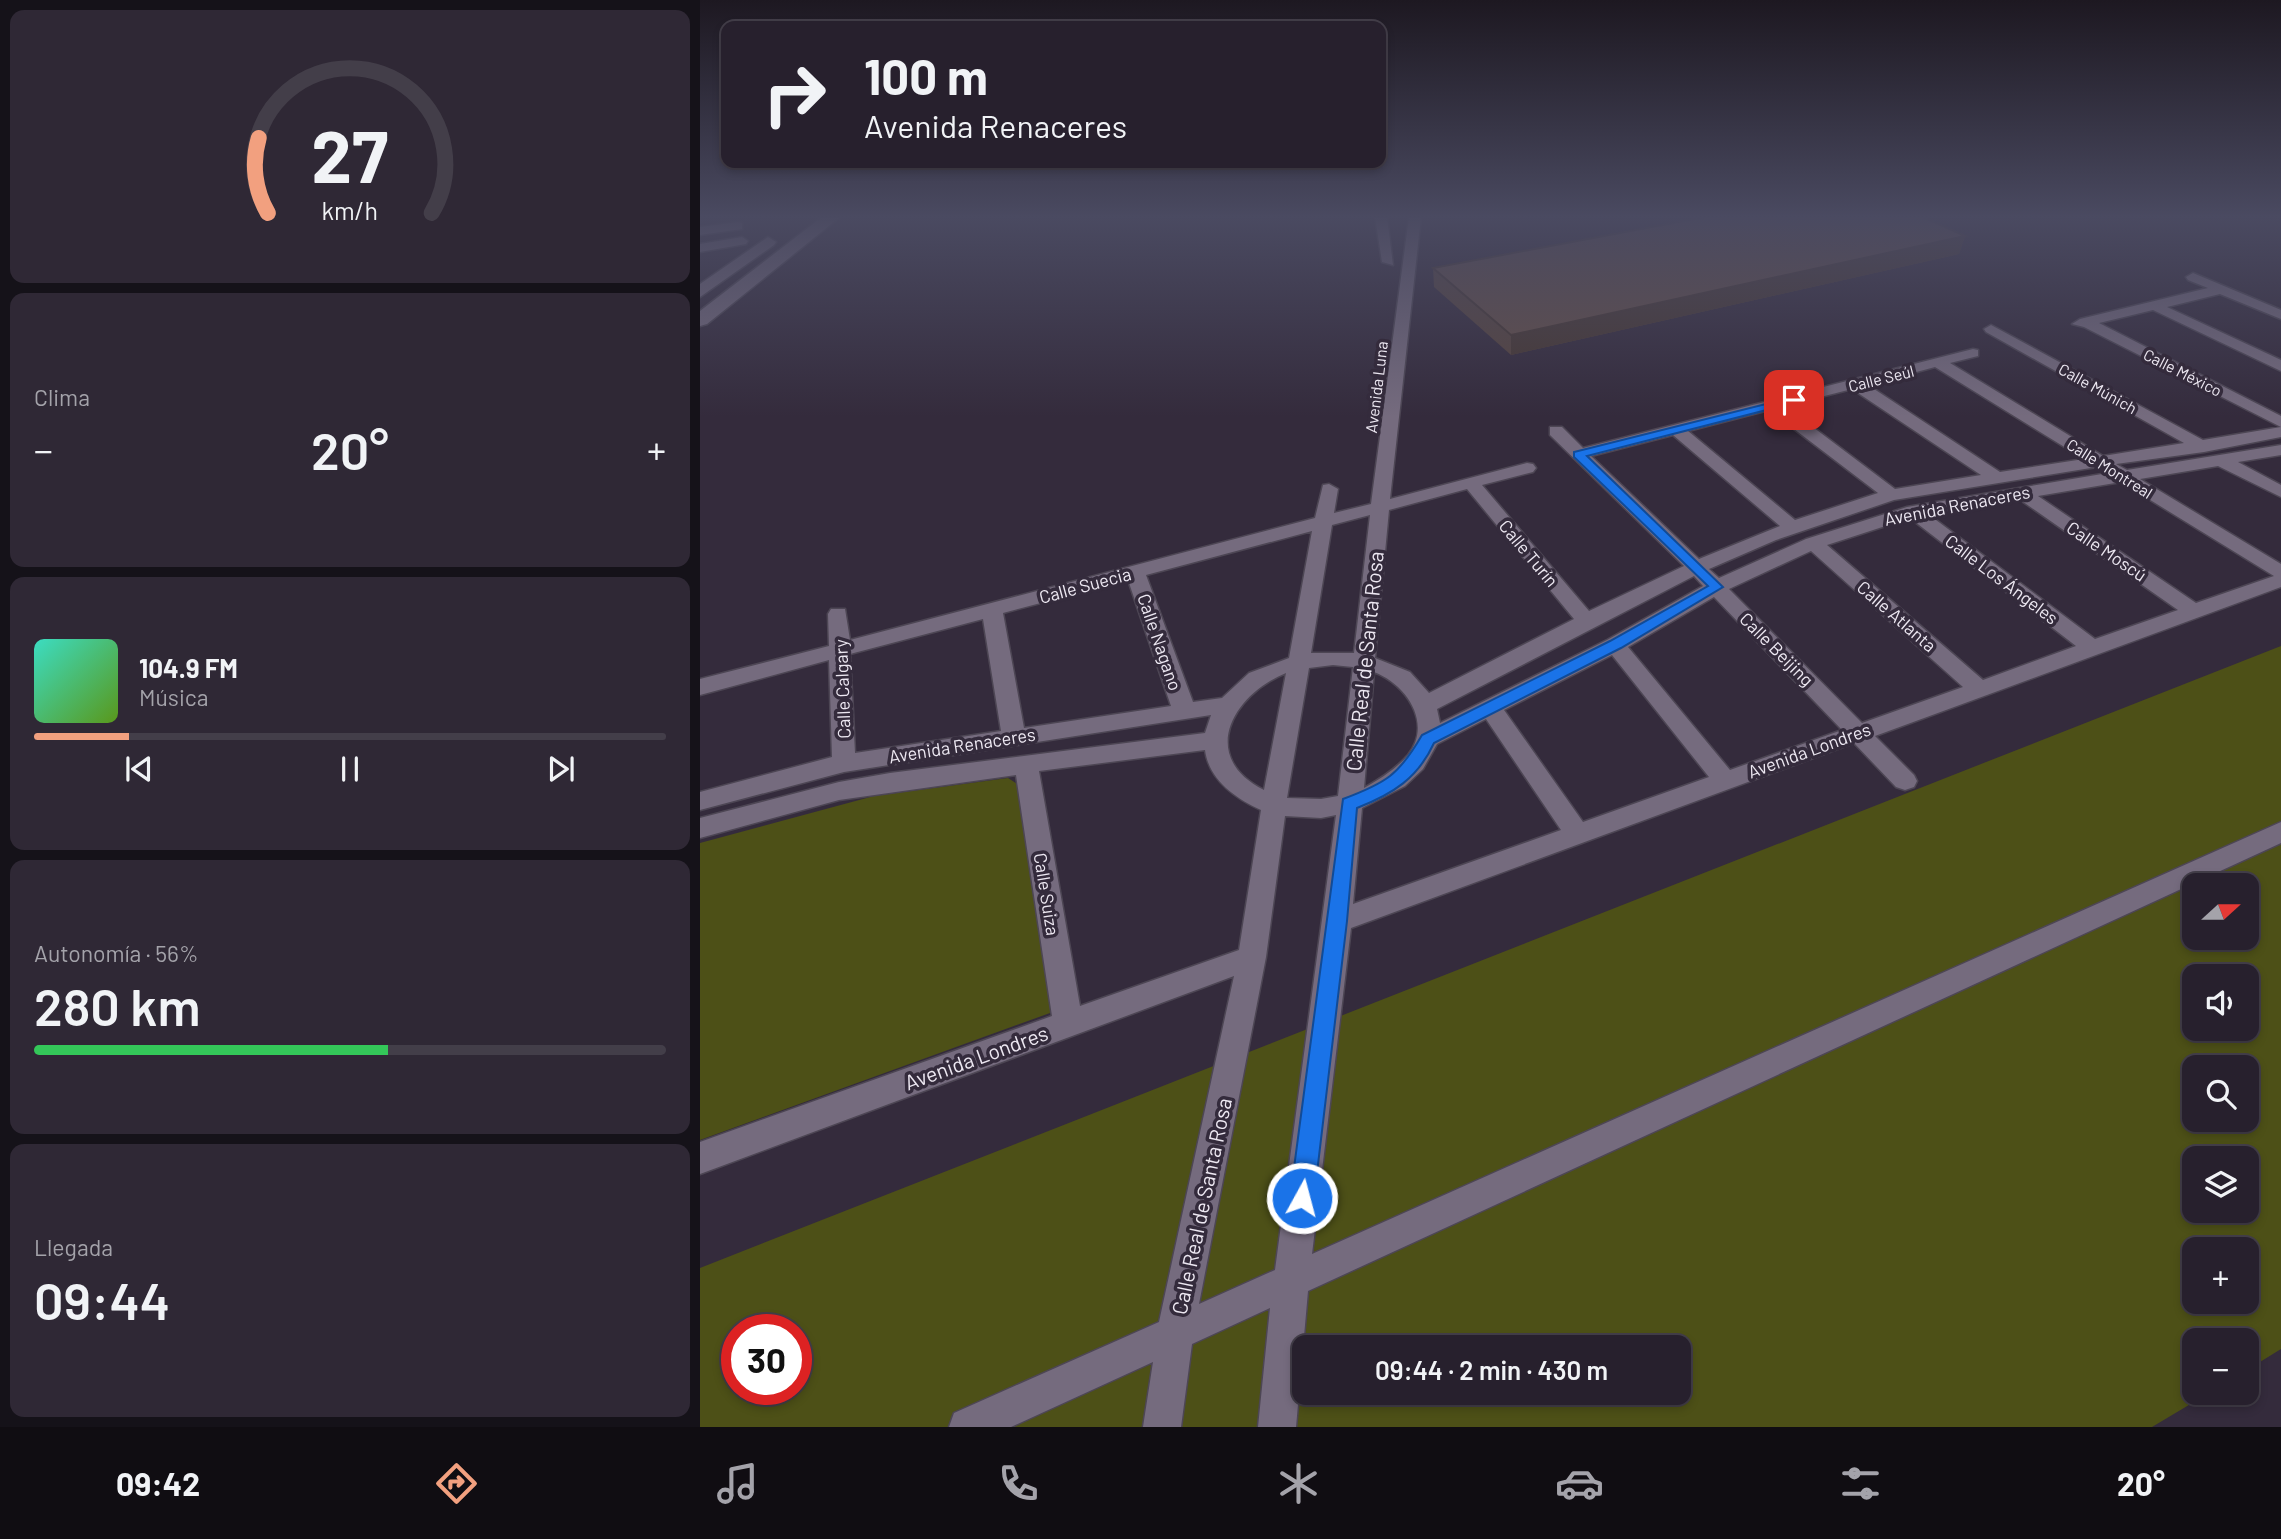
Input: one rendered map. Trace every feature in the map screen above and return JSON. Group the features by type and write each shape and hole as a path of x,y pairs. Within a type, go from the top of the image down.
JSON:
{"street":[{"path":"700,320 747,284"},
{"name":"Avenida Luna","path":"1381,492 1407,284"},
{"path":"2209,284 2281,315"},
{"path":"2155,306 2222,289"},
{"path":"2155,306 2281,366"},
{"name":"Calle México","path":"2155,306 2079,324 2281,422"},
{"name":"Calle Múnich","path":"1992,329 2204,447"},
{"path":"1939,363 1973,354"},
{"name":"Calle Seúl","path":"1579,454 1939,363"},
{"name":"Calle Montreal","path":"1939,363 2281,572"},
{"path":"1856,384 1995,477"},
{"path":"1773,405 1891,495"},
{"path":"1677,430 1792,527"},
{"name":"Calle Beijing","path":"1556,431 1716,587 1905,781"},
{"name":"Avenida Renaceres","path":"1426,705 1697,568 1792,527 1891,495 2098,461 2204,447 2281,432"},
{"name":"Avenida Renaceres","path":"1428,739 1615,645 1716,587 1813,543 1913,511 2281,450"},
{"path":"2221,460 2281,492"},
{"name":"Calle Suecia","path":"700,687 1325,521 1381,492 1471,483 1527,468"},
{"name":"Calle Turín","path":"1471,483 1588,623"},
{"name":"Calle Real de Santa Rosa","path":"1162,1427 1175,1334 1252,957 1274,804 1329,489"},
{"name":"Calle Real de Santa Rosa","path":"1277,1427 1291,1280 1338,921 1381,492"},
{"name":"Calle Moscú","path":"2021,492 2192,610"},
{"name":"Calle Los Ángeles","path":"1913,511 2090,646"},
{"name":"Calle Atlanta","path":"1813,543 1981,690"},
{"name":"Calle Nagano","path":"1135,571 1185,712"},
{"name":"Avenida Londres","path":"1338,921 1859,731 1981,690 2090,646 2281,580"},
{"path":"992,610 1014,737"},
{"name":"Calle Calgary","path":"838,614 844,763"},
{"path":"1615,645 1726,781"},
{"path":"1333,658 1366,661 1392,671 1413,686 1426,705 1430,722 1428,739 1418,759 1402,778 1378,793 1349,804 1298,808 1274,804 1237,785 1217,756 1215,740 1221,716 1246,686 1262,676 1299,662 1333,658"},
{"name":"Avenida Renaceres","path":"700,801 844,763 1228,705"},
{"path":"1491,709 1578,835"},
{"name":"Avenida Renaceres","path":"700,828 839,791 1215,740"},
{"name":"Calle Suiza","path":"1026,765 1068,1023"},
{"path":"968,1427 2281,832"},
{"name":"Avenida Londres","path":"700,1158 1252,957"}],"shaded area":[{"path":"2281,646 2281,1349 2259,1363 2259,1328 2182,1328 2182,1405 2189,1405 2152,1427 700,1427 700,1268"},
{"path":"1008,778 1022,787 1056,992 1050,1013 700,1140 700,843 874,796"}],"building":[{"path":"1451,284 1747,284 1511,335"}],"route":[{"path":"1302,1198 1338,921 1349,804 1378,793 1402,778 1418,759 1428,739 1615,645 1716,587 1579,454 1794,400"}]}
